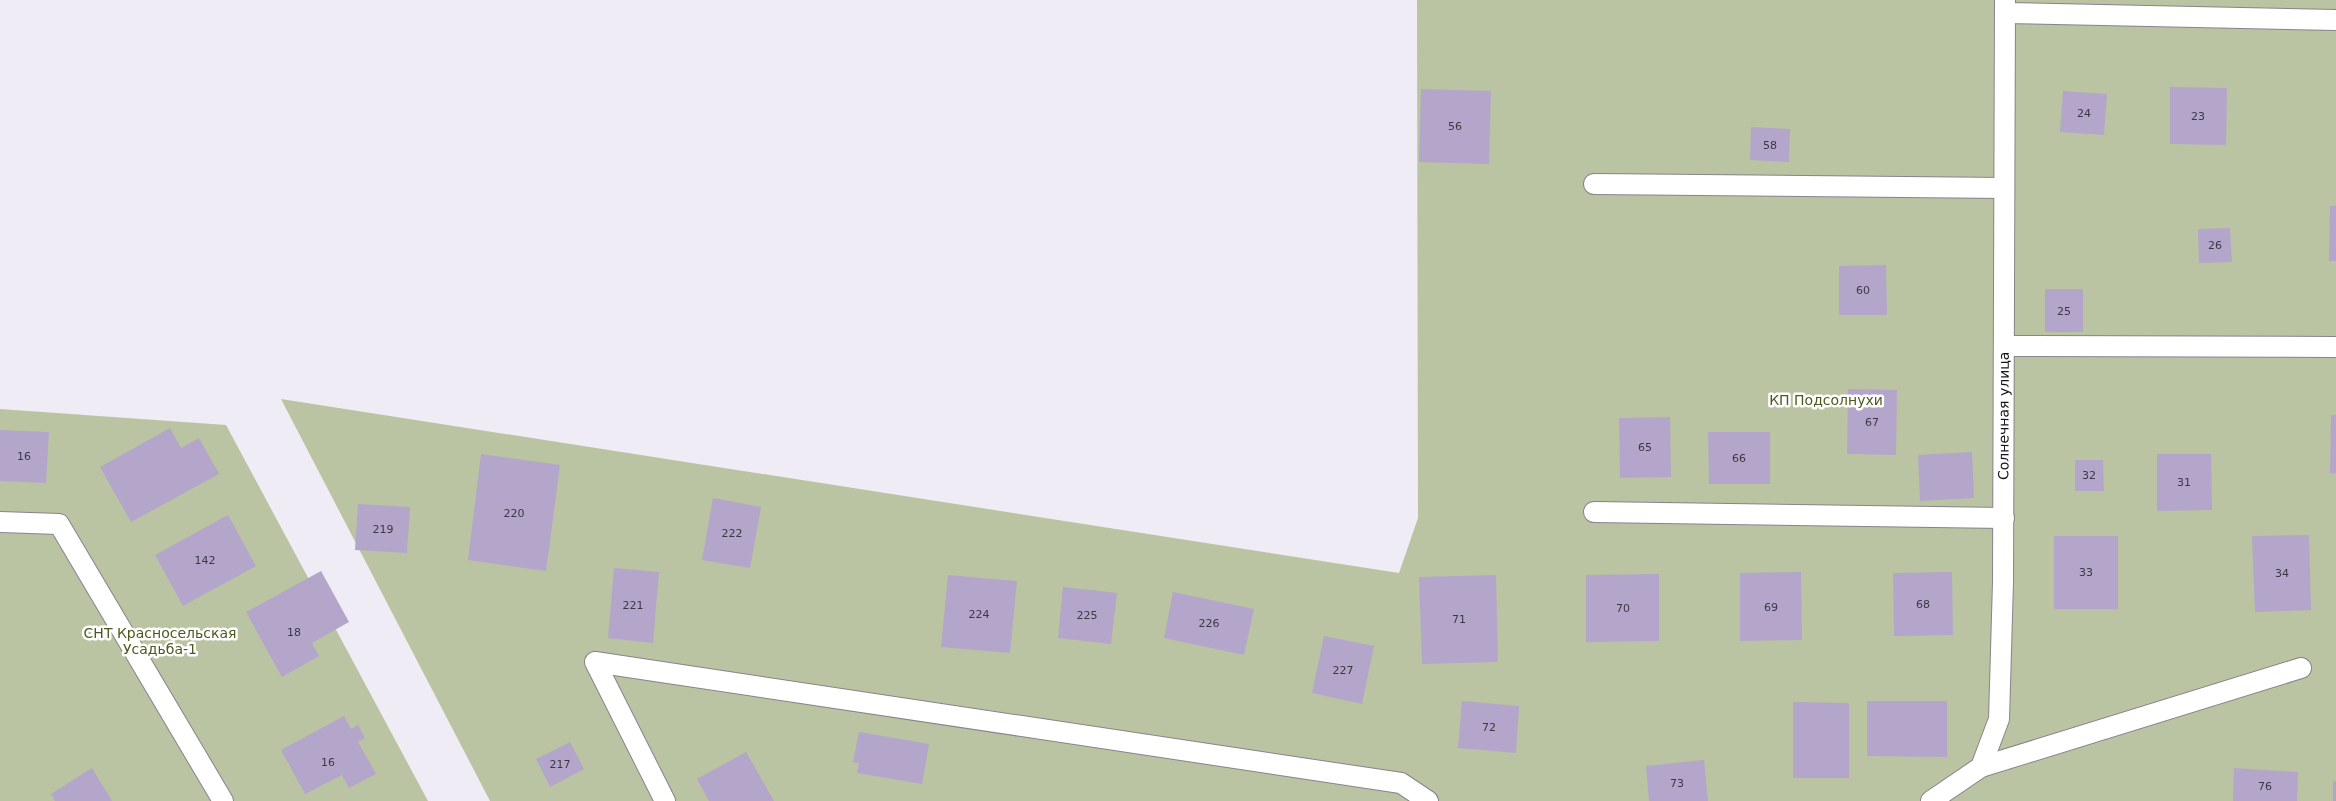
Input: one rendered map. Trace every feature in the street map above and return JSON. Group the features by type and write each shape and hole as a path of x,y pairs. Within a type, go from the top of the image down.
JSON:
{"lane":[{"path":"2005,7 2336,20"},
{"name":"Солнечная улица","path":"1981,767 1999,719 2004,518 2005,7"},
{"path":"1594,184 2004,188"},
{"path":"2004,346 2336,347"},
{"path":"1594,512 2004,518"},
{"path":"0,522 59,524 223,801"},
{"path":"666,801 596,662 1401,783 1428,801"},
{"path":"1931,801 1981,767 2301,668"}],"green space":[{"name":"КП Подсолнухи","path":"1417,0 2336,0 2336,801 490,801 281,399 1399,573 1418,518"},
{"name":"СНТ Красносельская Усадьба-1","path":"0,409 226,425 428,801 0,801"}],"building":[{"path":"2170,87 2227,88 2226,145 2170,144"},
{"path":"1421,89 1491,91 1489,164 1419,162"},
{"path":"2063,91 2107,94 2104,135 2060,132"},
{"path":"1751,127 1790,129 1789,162 1750,160"},
{"path":"2330,206 2336,206 2336,261 2329,261"},
{"path":"2230,228 2232,262 2199,263 2198,229"},
{"path":"1886,265 1887,315 1839,315 1839,266"},
{"path":"2045,289 2083,289 2083,332 2045,332"},
{"path":"1848,389 1897,390 1896,455 1847,454"},
{"path":"2331,415 2336,415 2336,473 2330,473"},
{"path":"1670,417 1671,477 1620,478 1619,418"},
{"path":"170,428 181,448 199,438 219,474 131,522 100,467"},
{"path":"0,430 49,432 46,483 0,481"},
{"path":"1708,432 1770,432 1770,484 1709,484"},
{"path":"1972,452 1974,498 1920,501 1918,455"},
{"path":"481,454 560,465 546,571 468,560"},
{"path":"2157,454 2211,454 2212,510 2157,511"},
{"path":"2075,460 2103,460 2104,491 2075,491"},
{"path":"713,498 761,507 750,568 702,560"},
{"path":"358,504 410,507 407,553 355,550"},
{"path":"228,515 256,566 183,606 155,555"},
{"path":"2309,535 2311,610 2255,612 2252,536"},
{"path":"2054,536 2118,536 2118,609 2054,609"},
{"path":"614,568 659,572 653,643 608,638"},
{"path":"321,571 349,622 312,643 319,656 282,677 246,612"},
{"path":"1801,572 1802,640 1740,641 1740,573"},
{"path":"1952,572 1953,635 1894,636 1893,573"},
{"path":"1659,574 1659,641 1586,642 1586,575"},
{"path":"948,575 1017,581 1010,653 941,647"},
{"path":"1496,575 1498,662 1422,664 1419,577"},
{"path":"1063,587 1117,593 1111,644 1058,638"},
{"path":"1173,592 1254,609 1244,655 1164,638"},
{"path":"1324,636 1374,646 1362,704 1312,693"},
{"path":"1462,701 1519,706 1516,753 1458,748"},
{"path":"1867,701 1947,701 1947,757 1867,756"},
{"path":"1793,702 1849,703 1849,778 1793,778"},
{"path":"344,716 351,729 358,725 365,738 358,742 376,774 349,788 342,775 305,794 281,750"},
{"path":"859,732 929,744 922,784 857,773 859,763 853,762"},
{"path":"570,742 584,769 550,787 536,759"},
{"path":"746,752 774,801 709,801 697,779"},
{"path":"1704,760 1708,801 1649,801 1646,766"},
{"path":"92,768 112,801 55,801 51,794"},
{"path":"2234,768 2298,772 2297,801 2233,801"},
{"path":"2333,781 2336,781 2336,801 2333,801"}]}
